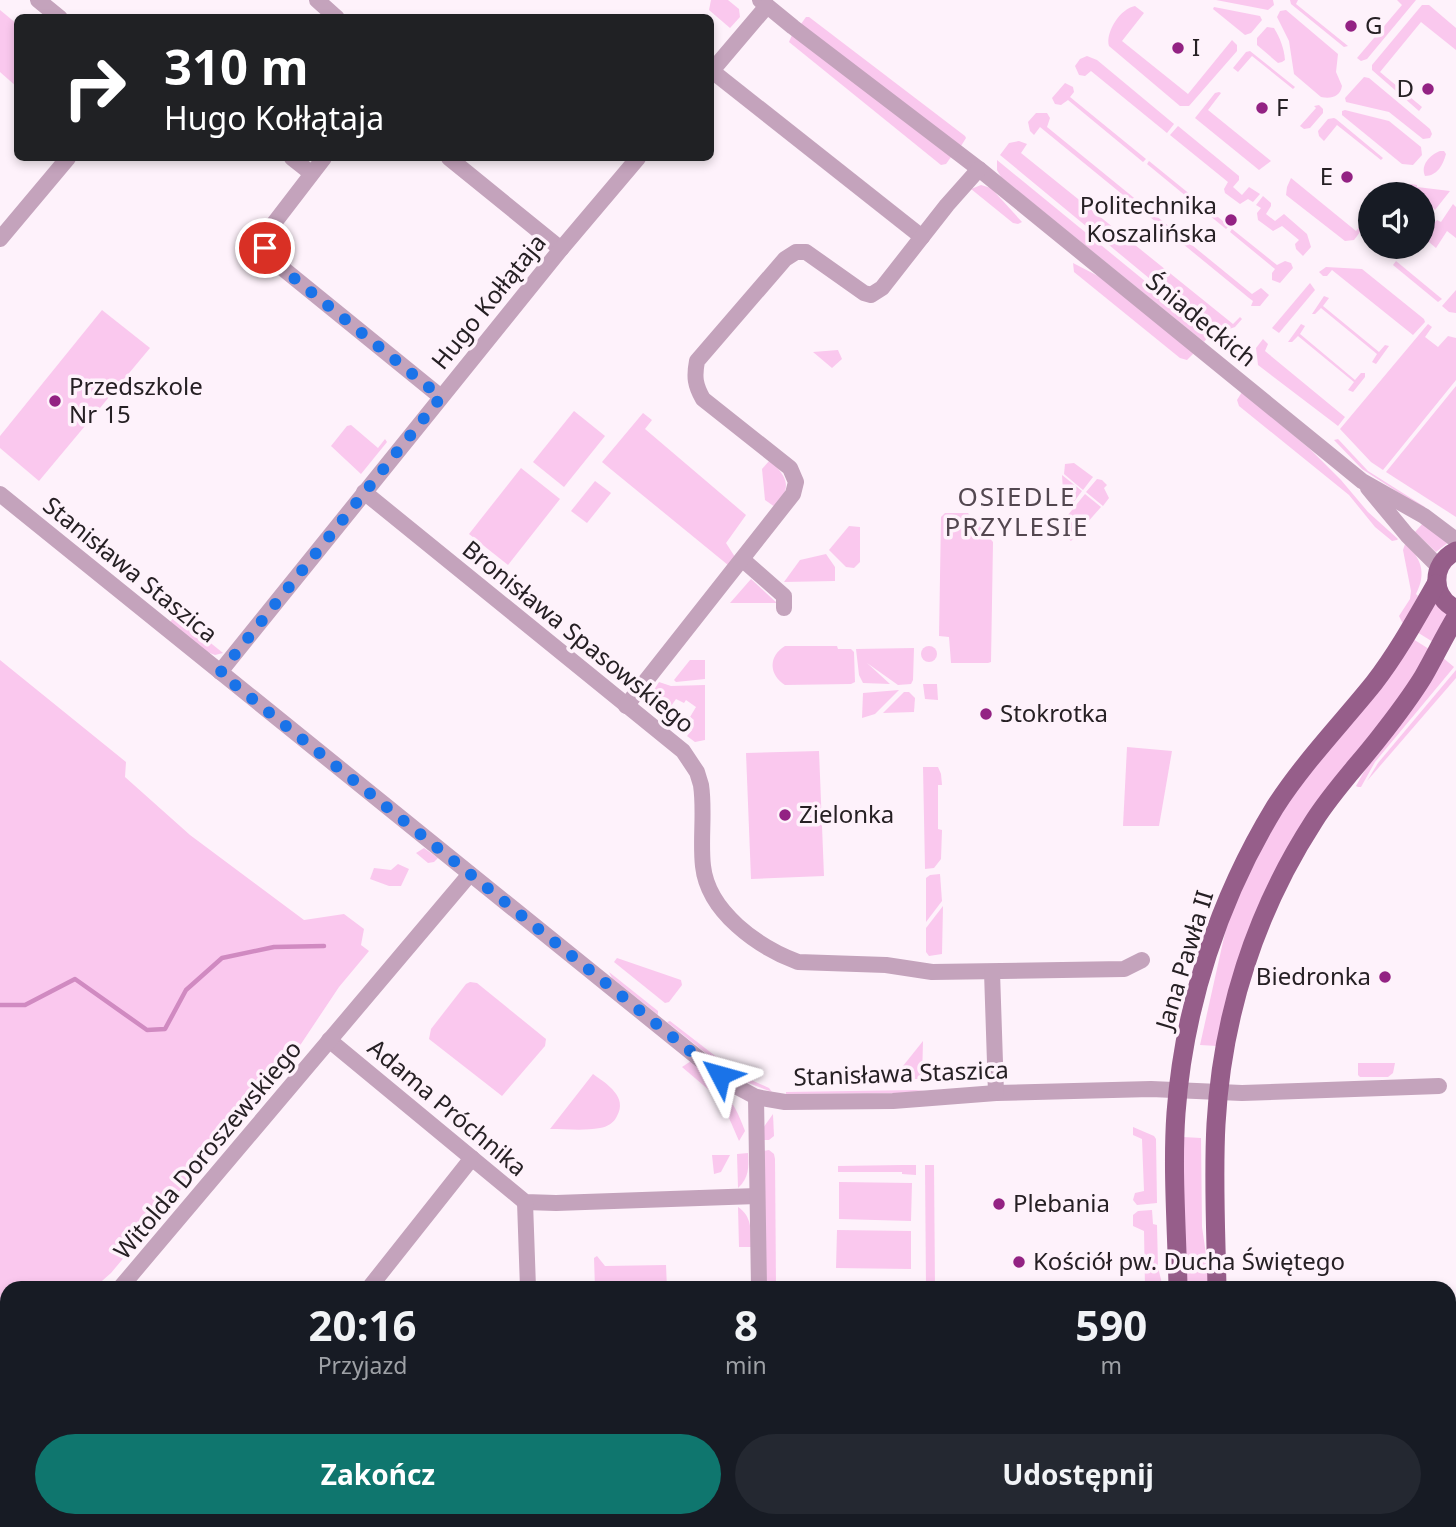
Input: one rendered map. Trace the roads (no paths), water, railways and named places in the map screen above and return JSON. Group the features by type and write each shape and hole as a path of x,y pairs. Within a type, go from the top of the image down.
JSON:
{"main road":[{"name":"Jana Pawła II","path":"1178,1281 1175,1125 1178,1089 1195,994 1213,934 1242,867 1276,807 1308,760 1390,661 1438,575 1444,559 1456,551"},
{"path":"1438,575 1440,596 1448,606 1456,609"},
{"path":"1217,1281 1218,1092 1240,979 1272,896 1314,821 1421,680 1456,617"}],"street":[{"path":"38,0 55,14"},
{"path":"317,0 333,14"},
{"path":"714,68 764,3"},
{"name":"Śniadeckich","path":"764,3 979,169 1362,481 1424,516 1456,540"},
{"path":"714,74 922,237"},
{"path":"0,239 65,161"},
{"path":"296,161 311,173"},
{"path":"321,161 268,232 265,239 270,258 441,397"},
{"path":"453,161 561,249"},
{"name":"Hugo Kołłątaja","path":"220,673 561,249 635,161"},
{"path":"626,706 743,560 793,494 796,482 790,468 703,399 696,386 696,361 785,258 796,252 806,252 864,293 872,295 882,288 979,169"},
{"name":"Śniadeckich","path":"1362,481 1438,575"},
{"name":"Bronisława Spasowskiego","path":"364,492 683,751 697,772 703,798 703,869 707,885 722,910 749,934 785,957 798,962 886,965 932,972 1125,969 1142,960"},
{"name":"Stanisława Staszica","path":"0,494 728,1082 755,1097 785,1102 880,1101 996,1093 1178,1089 1242,1093 1439,1086"},
{"path":"743,560 784,596 784,608"},
{"name":"Adama Próchnika","path":"470,874 329,1040 525,1202 757,1196"},
{"path":"992,972 996,1093"},
{"name":"Witolda Doroszewskiego","path":"126,1281 329,1040"},
{"path":"755,1097 759,1281"},
{"path":"375,1281 472,1157"},
{"path":"525,1202 528,1281"}],"waterway":[{"path":"0,1005 25,1005 75,979 147,1030 165,1029 186,990 222,958 274,947 324,946"}],"place":[{"name":"G","path":"1351,26"},
{"name":"I","path":"1178,48"},
{"name":"D","path":"1428,89"},
{"name":"F","path":"1262,108"},
{"name":"E","path":"1347,177"},
{"name":"Politechnika Koszalińska","path":"1231,220"},
{"name":"Przedszkole Nr 15","path":"55,401"},
{"name":"Stokrotka","path":"986,714"},
{"name":"Zielonka","path":"785,815"},
{"name":"Biedronka","path":"1385,977"},
{"name":"Plebania","path":"999,1204"},
{"name":"Kościół pw. Ducha Świętego","path":"1019,1262"}],"district":[{"name":"OSIEDLE PRZYLESIE","path":"1017,512"}]}
